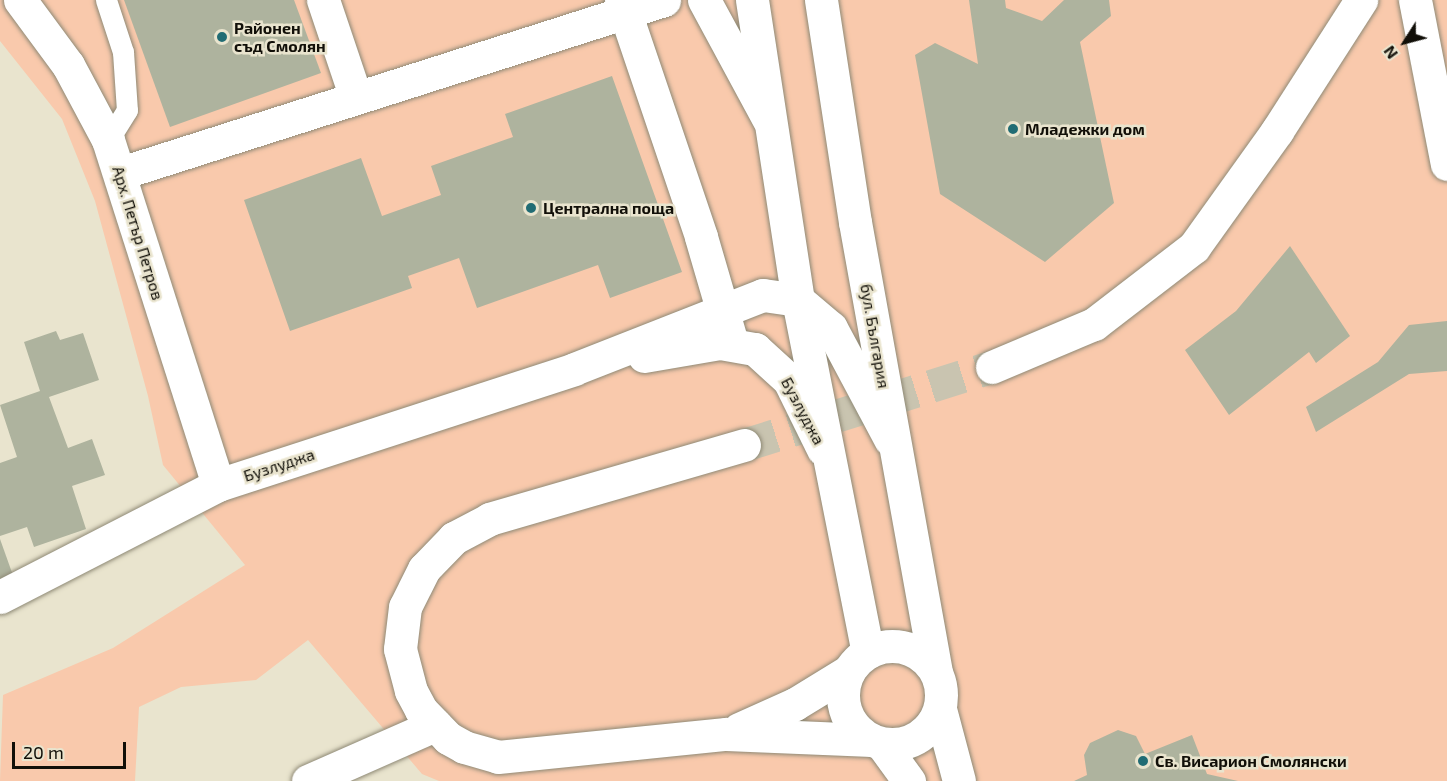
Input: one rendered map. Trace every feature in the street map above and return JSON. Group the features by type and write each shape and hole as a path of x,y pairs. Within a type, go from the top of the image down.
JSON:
{"street":[{"name":"Арх. Петър Петров","path":"20,0 68,65 108,140 121,172 218,485"},
{"path":"323,0 356,98"},
{"path":"121,172 356,98 623,6 664,0"},
{"path":"704,0 770,122"},
{"path":"752,0 798,300 826,454 859,661 843,687 844,707 854,727 877,742 909,781"},
{"name":"бул. България","path":"821,0 895,448 936,672"},
{"path":"992,367 1094,324 1194,247 1277,131 1361,0"},
{"path":"1415,0 1447,164"},
{"path":"623,6 723,309 732,343"},
{"name":"Бузлуджа","path":"0,597 218,485 574,369 723,309 764,295 798,300"},
{"path":"798,300 818,315 841,342 895,448"},
{"name":"Бузлуджа","path":"574,369 732,343 755,349 780,369 826,454"},
{"path":"744,445 490,519 440,550 413,585 400,627 400,649 411,691 435,725 464,747 513,758 726,734 903,744 923,735 940,709"},
{"path":"726,734 795,704 859,661 890,645 911,650 936,672 942,689 940,709 959,781"},
{"path":"308,781 435,725"}],"lane":[{"path":"106,0 123,52 127,110 108,140"}],"shaded area":[{"path":"0,0 1447,0 1447,781 439,781 422,774 308,640 256,680 181,687 139,707 135,781 0,781 3,695 113,648 245,565 163,465 148,396 95,201 62,119 0,41"}],"building":[{"name":"Районен съд Смолян","path":"124,0 294,0 321,73 170,127"},
{"name":"Младежки дом","path":"969,0 1005,0 1006,8 1042,21 1064,0 1109,0 1111,16 1080,42 1114,203 1045,262 940,194 915,55 935,43 978,64"},
{"name":"Централна поща","path":"612,76 682,272 610,298 598,265 477,308 459,258 408,276 412,288 290,331 244,200 361,158 382,216 441,195 431,166 513,137 505,114"},
{"path":"1290,246 1350,336 1316,363 1309,352 1229,415 1185,350 1236,311"},
{"path":"1447,321 1447,371 1409,374 1316,432 1306,407 1378,362 1409,325"},
{"path":"56,331 60,340 83,333 99,380 49,397 68,448 92,439 105,475 72,486 86,529 34,547 27,527 0,536 0,463 17,457 0,405 40,391 24,342"},
{"path":"0,539 15,581 0,586"},
{"name":"Св. Висарион Смолянски","path":"1118,730 1136,736 1145,754 1192,735 1207,774 1238,781 1074,781 1087,775 1084,755 1090,743"}],"tunnel":[{"path":"744,445 992,367"}],"place":[{"name":"Районен съд Смолян","path":"222,37"},
{"name":"Младежки дом","path":"1013,129"},
{"name":"Централна поща","path":"531,208"},
{"name":"Св. Висарион Смолянски","path":"1143,761"}]}
